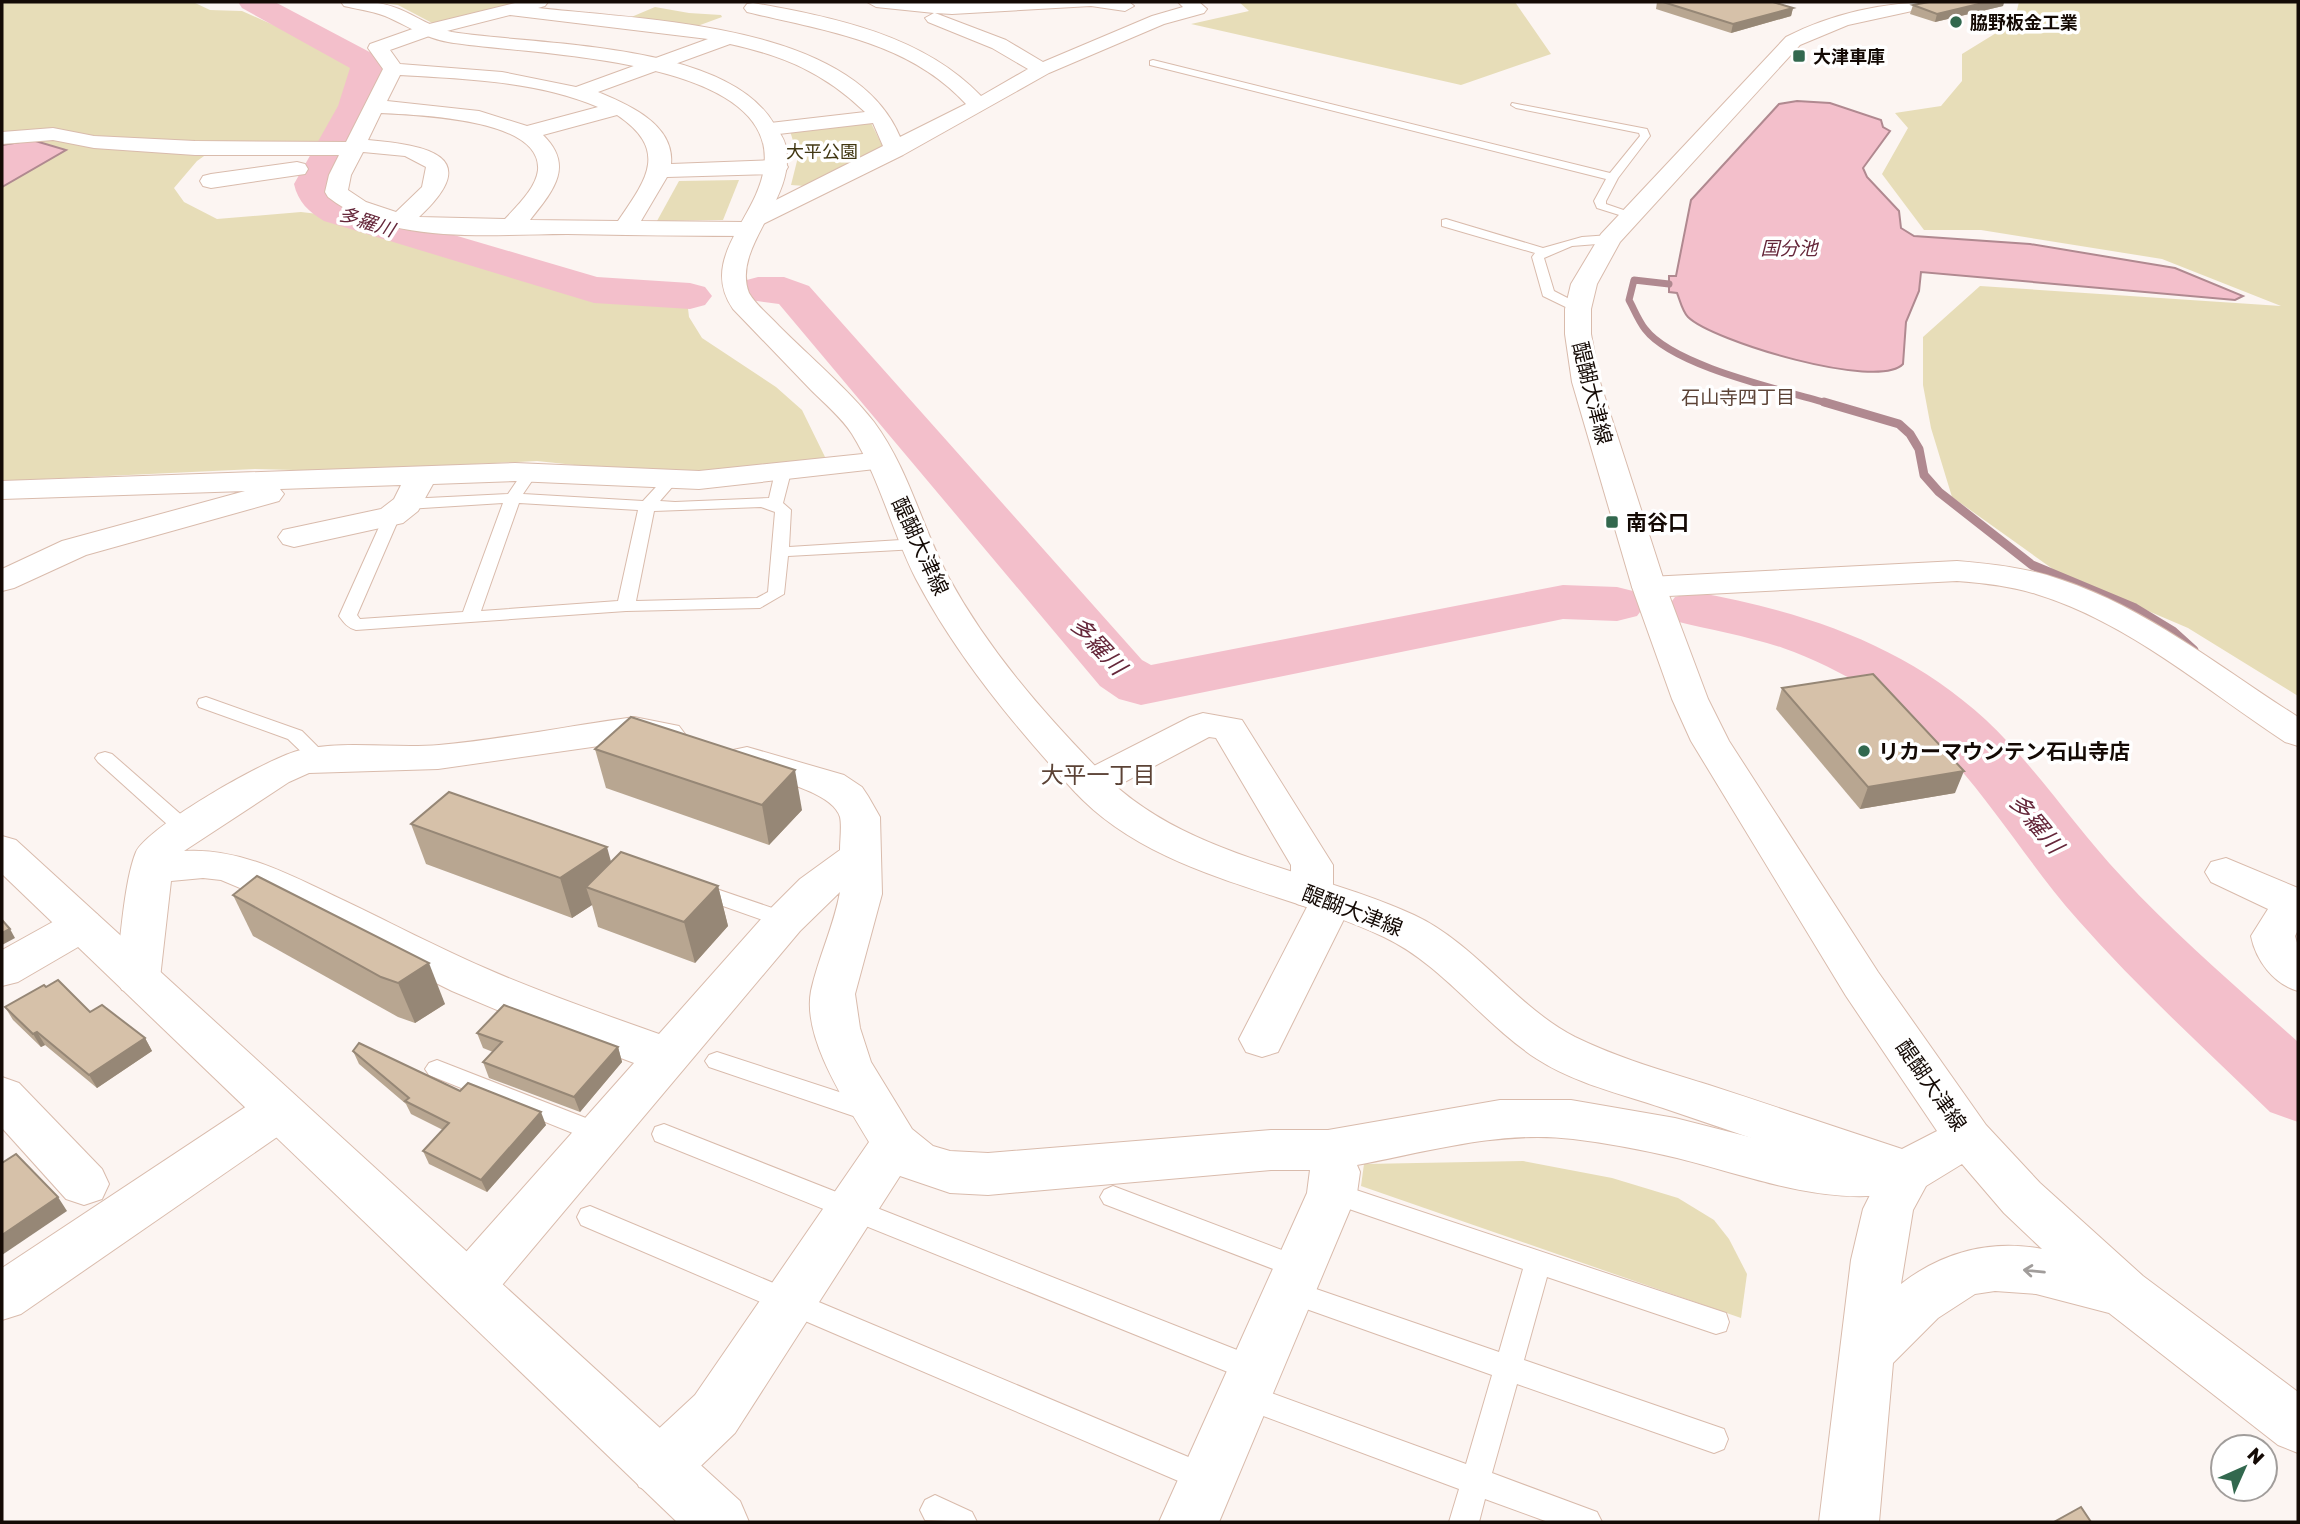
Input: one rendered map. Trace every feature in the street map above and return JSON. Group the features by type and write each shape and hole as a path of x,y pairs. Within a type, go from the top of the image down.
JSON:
{"street":[{"path":"350,2 390,12 428,30 466,39 595,52 659,65 725,89 760,115 770,129 775,143 773,178"},
{"path":"539,2 428,30 377,48 393,69 526,82 580,92 619,108 642,123 658,145 661,158 659,172 625,228"},
{"path":"779,2 746,9 812,20 852,32 932,65 952,79 979,106"},
{"path":"876,2 981,9 1086,2"},
{"path":"1096,2 1133,4"},
{"path":"393,69 336,184 336,192 345,200 402,220 439,226 625,228 751,225 979,106 1042,69 1158,20 1198,9 1187,2"},
{"name":"醍醐大津線","path":"773,178 734,262 731,278 734,290 742,303 862,426 882,461 932,577 970,640 1006,690 1090,784 1112,804 1160,836 1205,856 1386,920 1436,948 1521,1023 1556,1048 1606,1070 1908,1171 1929,1157 1969,1139 1862,984 1710,741 1690,699 1649,587 1586,382 1578,334 1578,309 1584,284 1610,239 1781,52 1827,18 1929,2"},
{"path":"1075,21 1133,4"},
{"path":"899,5 999,44 1042,69"},
{"path":"506,9 657,25 729,38 781,53 845,83 880,116 895,149"},
{"path":"781,53 852,32"},
{"path":"999,44 1025,36"},
{"path":"580,92 729,38"},
{"path":"376,107 472,116 527,133 547,154 550,166 546,181 511,228"},
{"path":"527,133 619,108"},
{"path":"770,129 880,116"},
{"path":"2,138 53,134 94,142 195,148 353,152 410,150 437,163 440,177 433,190 402,220"},
{"path":"211,181 353,152"},
{"path":"659,172 773,178 789,193 827,183"},
{"path":"294,537 407,499 530,472 699,480 882,461"},
{"path":"2,490 306,481 407,499"},
{"path":"2,581 74,548 242,503 306,481"},
{"path":"1649,587 1957,571 2008,575 2089,604 2141,632 2298,734"},
{"path":"1090,784 1203,725 1229,728 1312,866 1322,897 1262,1039"},
{"path":"138,978 152,868 157,852 186,830 275,773 300,762 320,759 438,757 634,729 654,730 830,784 848,796 860,817 861,894 833,995 837,1028 849,1066 887,1128 916,1161 950,1172 988,1174 1271,1150 1330,1172 1500,1119 1571,1119 1675,1138 1808,1173 1835,1176 1908,1171"},
{"path":"2,850 719,1522"},
{"path":"468,1287 785,919 814,888 861,855"},
{"path":"152,868 204,864 228,867 286,891 503,994 667,1056"},
{"path":"2226,872 2296,904 2273,936 2276,950 2298,975"},
{"path":"2,970 82,925"},
{"path":"2,1096 84,1184"},
{"path":"2,1297 279,1110"},
{"path":"659,1467 715,1414 852,1208 887,1128"},
{"path":"1969,1139 2022,1198 2124,1293 2298,1426"},
{"path":"1849,1522 1877,1259 1888,1209 1908,1171"},
{"path":"1198,1510 1294,1280 1330,1172"},
{"path":"1866,1354 1914,1305 1956,1277 1980,1270 2042,1272 2124,1293"}],"lane":[{"path":"1153,63 1613,177"},
{"path":"1516,104 1643,131 1645,136 1613,177 1600,201 1601,206 1632,215"},
{"path":"1446,223 1544,251"},
{"path":"1578,309 1548,292 1538,257 1544,251 1573,242 1610,239"},
{"path":"470,617 513,498 530,472"},
{"path":"775,504 783,472"},
{"path":"626,606 646,506 672,478"},
{"path":"513,498 675,507 761,502 775,504 783,510 776,594 760,603 626,606 356,625 348,615 407,499 513,498"},
{"path":"780,552 918,544"},
{"path":"206,703 295,735 320,759"},
{"path":"105,758 186,830"},
{"path":"680,884 785,919"},
{"path":"717,1061 887,1128"},
{"path":"437,1069 600,1134"},
{"path":"664,1134 852,1208 1476,1481 1587,1522"},
{"path":"1330,1172 1538,1262 1716,1322"},
{"path":"1113,1197 1294,1280 1508,1367 1714,1439"},
{"path":"590,1217 790,1302 1198,1510"},
{"path":"1464,1522 1538,1262"},
{"path":"935,1510 962,1522"}],"green space":[{"path":"2,2 193,2 210,10 242,11 354,61 360,74 324,147 221,144 197,161 174,188 184,202 217,219 301,212 335,216 588,294 687,300 689,317 702,338 776,387 802,410 826,459 702,472 603,468 537,461 332,471 255,469 2,481"},
{"path":"373,2 524,2 434,24 398,5"},
{"path":"1239,2 1515,2 1551,54 1461,85 1191,24 1249,11"},
{"path":"2019,2 2298,2 2298,696 2188,628 2057,572 1952,497 1931,428 1923,385 1923,337 1980,286 2281,306 2162,259 1981,230 1924,230 1882,174 1908,128 1895,113 1941,106 1962,81 1962,54 2014,22"},
{"path":"655,7 722,17 692,28 629,18"},
{"name":"大平公園","path":"871,123 883,147 805,186 791,185 798,157 790,131"},
{"path":"739,180 723,220 657,221 679,181"},
{"path":"1523,1161 1612,1178 1678,1198 1714,1220 1729,1239 1747,1274 1741,1318 1361,1186 1364,1164"}],"water":[{"name":"国分池","path":"1797,101 1830,103 1881,120 1883,127 1890,131 1863,168 1867,177 1899,211 1901,228 1914,236 2030,244 2175,268 2243,296 2235,300 1921,272 1919,291 1906,322 1903,364 1888,371 1862,371 1795,360 1728,338 1688,317 1677,293 1669,292 1669,276 1676,276 1691,200 1779,104"},
{"path":"32,140 66,150 2,187 2,145"}],"building":[{"path":"1663,2 1773,2 1793,8 1733,24"},
{"path":"1929,2 1987,2 1937,14 1913,5"},
{"name":"リカーマウンテン石山寺店","path":"1873,674 1964,771 1868,787 1782,688"},
{"path":"631,717 795,770 762,805 595,749"},
{"path":"449,792 607,847 560,878 411,824"},
{"path":"621,852 718,886 684,922 586,887"},
{"path":"257,876 429,963 398,983 381,977 233,895"},
{"path":"2,920 10,929 2,933"},
{"path":"58,980 90,1012 102,1005 145,1038 89,1075 37,1032 33,1034 5,1007"},
{"path":"504,1005 618,1047 574,1097 483,1062 502,1042 477,1033"},
{"path":"359,1043 460,1091 468,1083 541,1112 481,1180 423,1151 449,1123 405,1101 409,1098 353,1051"},
{"path":"16,1154 58,1197 2,1235 2,1163"},
{"path":"2081,1507 2091,1522 2054,1522"}],"waterway":[{"name":"多羅川","path":"253,2 367,64 362,90 355,106 313,184 321,202 338,213 594,290 690,296"},
{"path":"1669,284 1634,280 1629,300 1645,329 1659,343 1680,355 1731,376 1830,404"},
{"name":"多羅川","path":"758,290 784,290 794,295 1121,673 1141,686 1563,602 1617,604"},
{"path":"1824,402 1899,424 1910,434 1919,449 1924,475 1939,492 2032,565 2135,608 2173,631 2194,650"},
{"name":"多羅川","path":"1695,609 1769,625 1840,650 1873,667 1936,709 1983,755 2085,882 2126,926 2298,1090"}],"place":[{"name":"脇野板金工業","path":"1956,22"},
{"name":"大津車庫","path":"1799,56"},
{"name":"南谷口","path":"1612,522"},
{"name":"リカーマウンテン石山寺店","path":"1864,751"}],"district":[{"name":"石山寺四丁目","path":"1738,396"},
{"name":"大平一丁目","path":"1098,774"}]}
